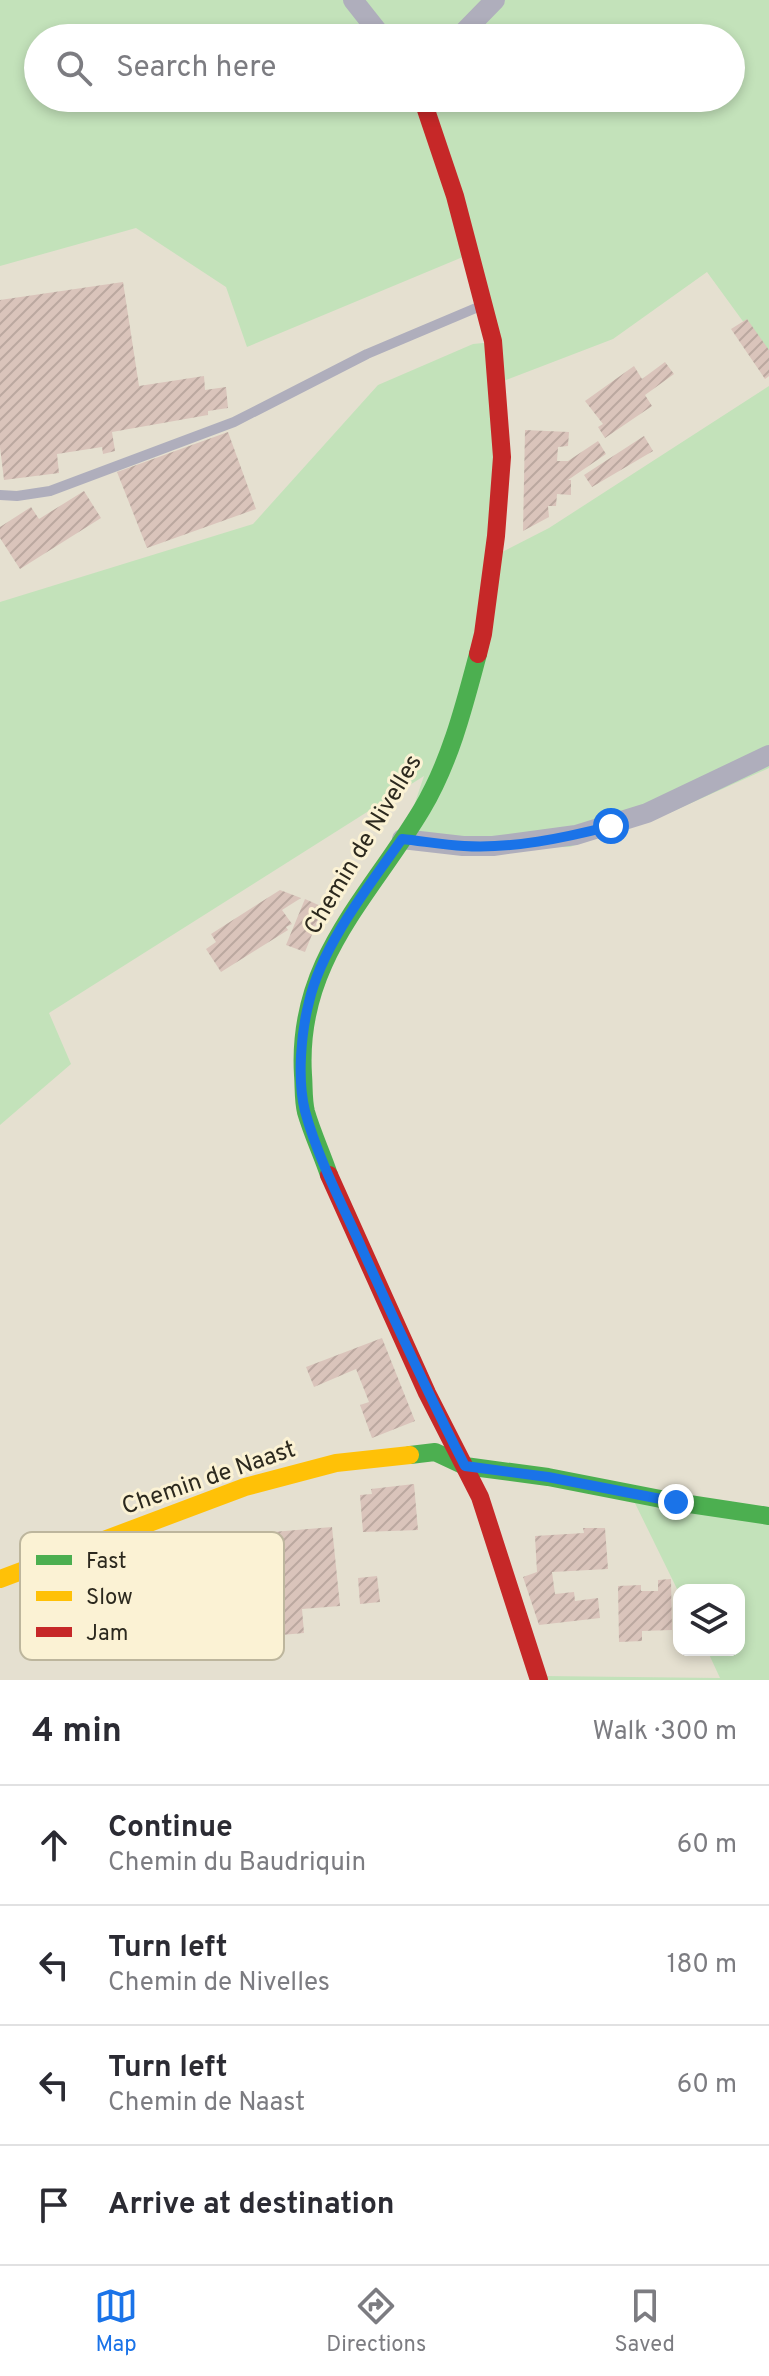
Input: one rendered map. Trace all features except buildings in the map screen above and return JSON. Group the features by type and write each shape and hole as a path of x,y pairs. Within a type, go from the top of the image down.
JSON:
{"street":[{"path":"353,0 372,24"},
{"path":"472,24 495,0"},
{"name":"Chemin de Nivelles","path":"427,112 455,196 493,341 502,457 496,536 483,634 444,766 422,809 349,914 309,1000 301,1046 305,1109 333,1185 427,1393 485,1511 539,1680"},
{"path":"402,839 493,846 576,835 647,813 769,755"},
{"name":"Chemin de Naast","path":"125,1532 245,1487 336,1463 435,1452 465,1466 548,1477 769,1516"},
{"name":"Chemin de Naast","path":"0,1579 20,1571"}],"lane":[{"path":"0,495 50,491 234,422 367,354 483,304"}],"green space":[{"path":"0,0 769,0 769,357 707,272 613,339 498,383 498,554 549,528 769,386 769,768 669,813 570,847 475,848 404,835 424,776 49,1013 71,1064 0,1125 0,602 253,524 378,385 473,344 493,342 470,254 247,347 226,287 136,228 0,266"},
{"path":"631,1495 769,1517 769,1680 544,1680 543,1676 720,1678 710,1656 745,1656 745,1584 675,1584"}],"traffic: fast":[{"path":"329,1175 304,1103 304,1034 311,998 340,933 432,791 455,734 478,654"},
{"path":"410,1455 435,1452 465,1466 548,1477 769,1516"}],"traffic: slow":[{"path":"125,1532 245,1487 336,1463 410,1455"},
{"path":"0,1579 20,1571"}],"traffic: jam":[{"path":"427,112 455,196 493,341 502,457 496,536 478,654"},
{"path":"329,1175 427,1393 480,1497 539,1680"}],"route":[{"path":"611,826 576,835 493,846 402,839 349,914 309,1000 301,1046 305,1109 333,1185 427,1393 465,1466 548,1477 676,1502"}]}
